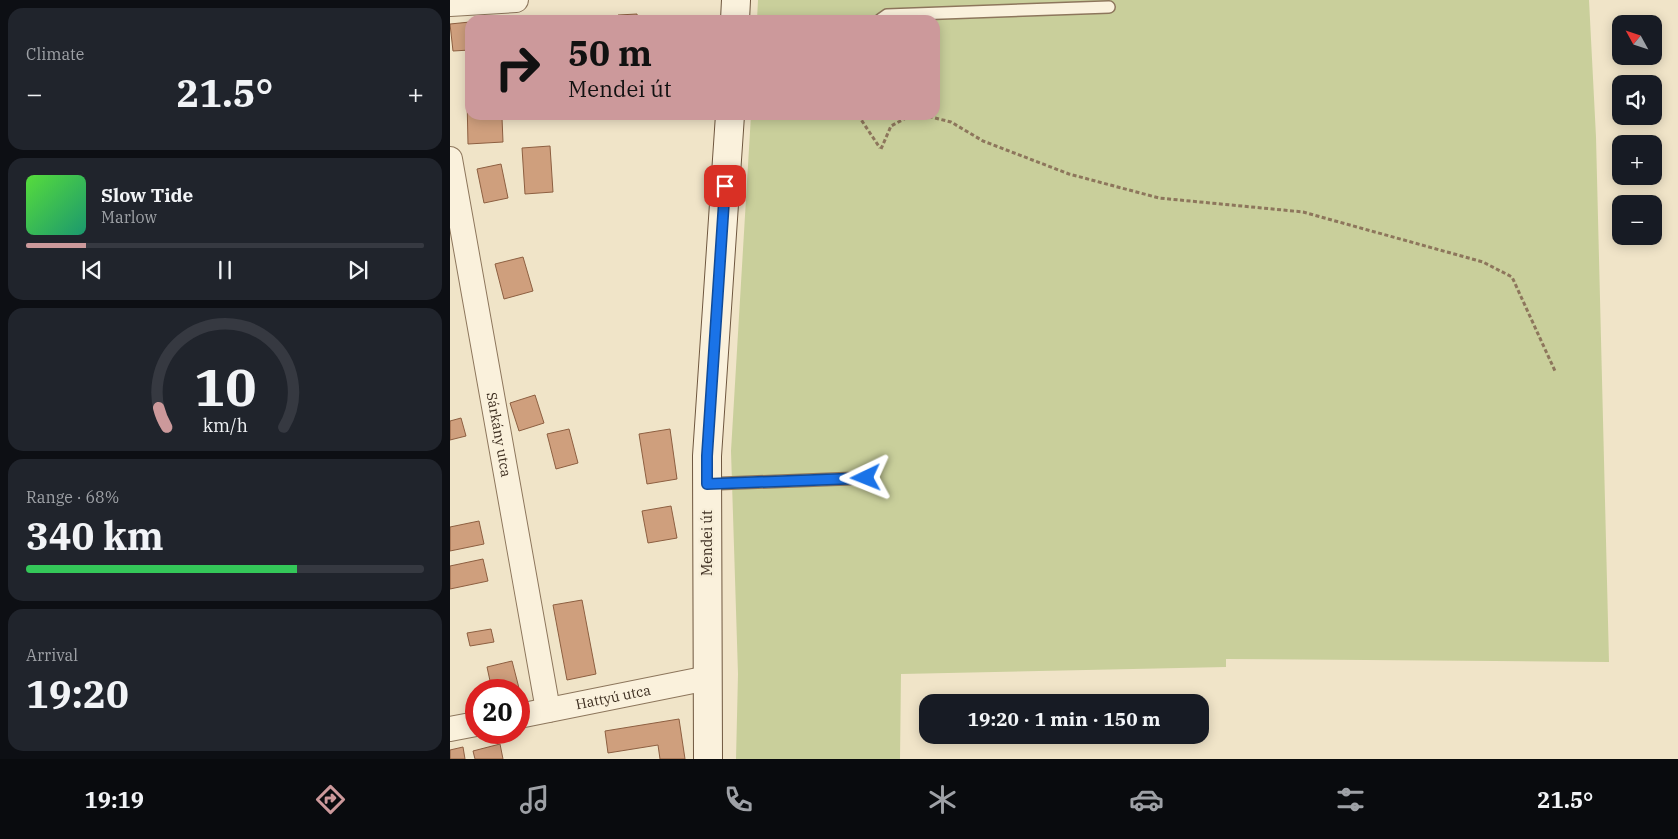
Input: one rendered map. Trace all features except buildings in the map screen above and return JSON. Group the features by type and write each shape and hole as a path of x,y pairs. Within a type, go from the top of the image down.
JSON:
{"main road":[{"path":"735,15 736,0"},
{"name":"Mendei út","path":"708,759 707,456 730,120"}],"street":[{"path":"450,4 516,0"},
{"name":"Sárkány utca","path":"450,159 548,710"},
{"name":"Hattyú utca","path":"530,714 708,678"},
{"path":"450,729 465,726"}],"lane":[{"path":"887,15 1110,7"},
{"path":"707,484 866,478"}],"path":[{"path":"940,119 951,122 983,142 1069,174 1159,198 1303,212 1483,262 1512,278 1555,371"},
{"path":"861,120 881,149 891,126 902,120"}],"green space":[{"path":"758,0 1589,0 1596,137 1609,662 1226,659 1226,667 901,674 900,759 736,759 738,674 731,451 751,120 940,120 940,15 757,15"}],"route":[{"path":"725,186 707,456 707,484 866,478"}]}
